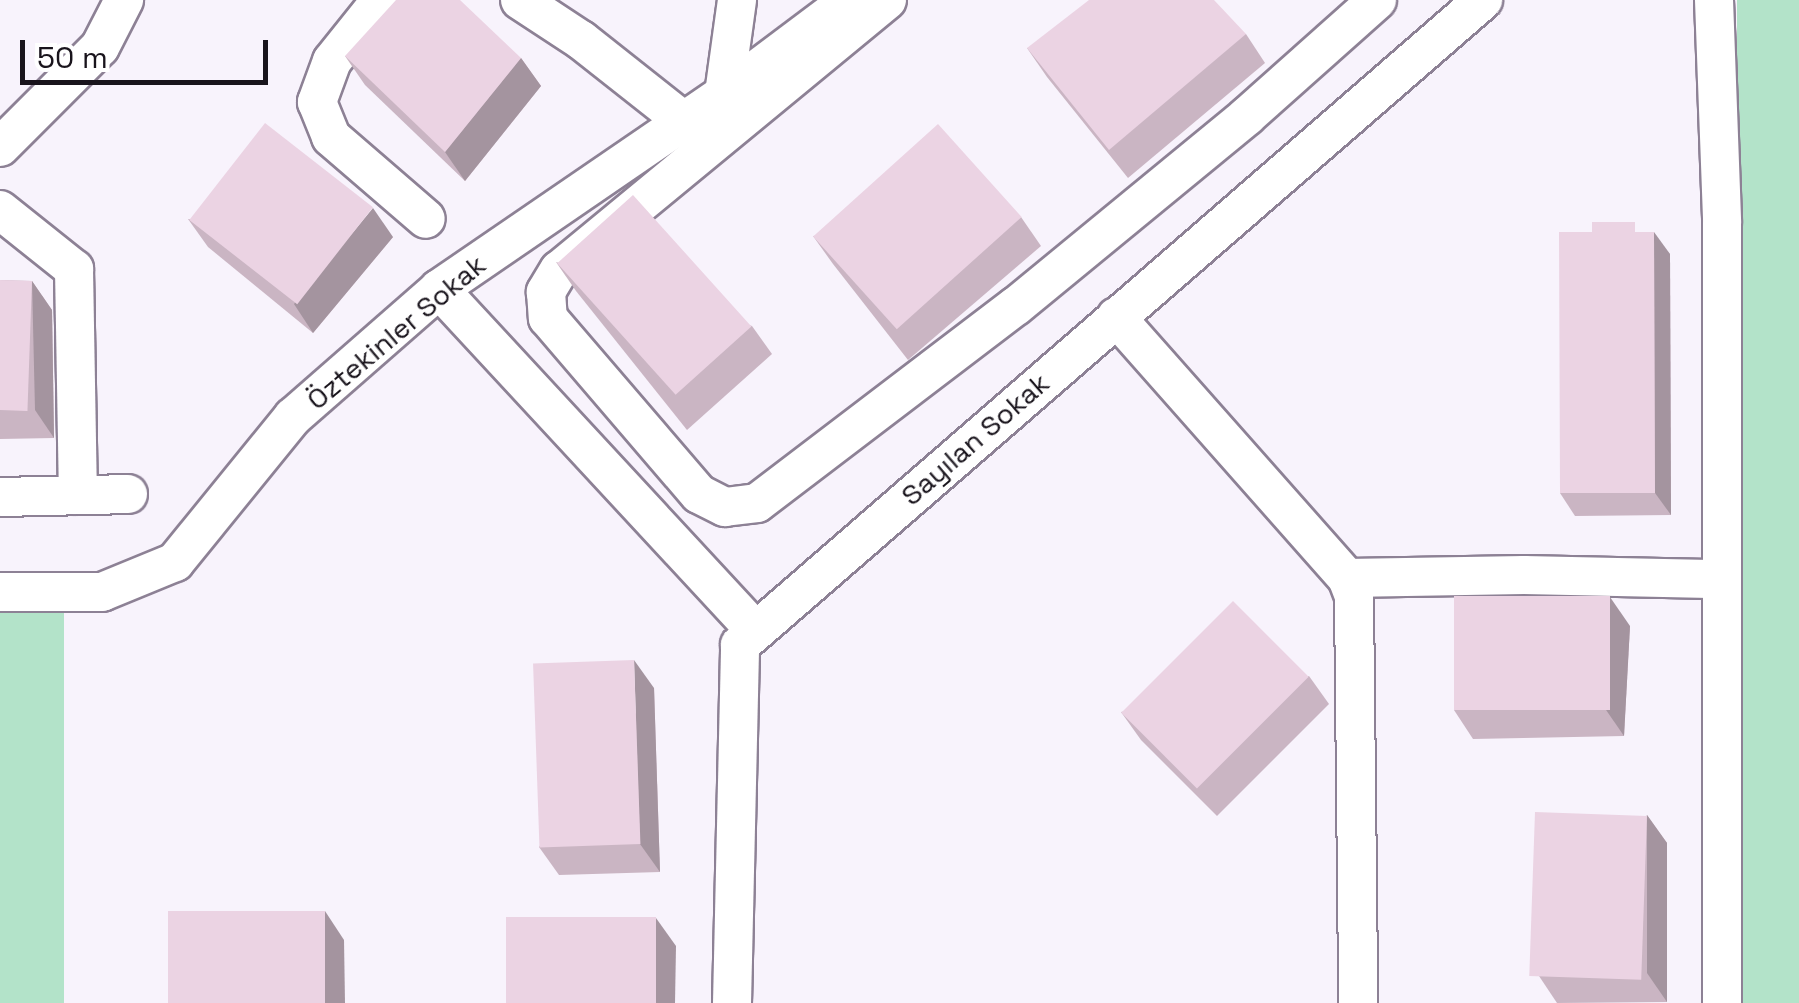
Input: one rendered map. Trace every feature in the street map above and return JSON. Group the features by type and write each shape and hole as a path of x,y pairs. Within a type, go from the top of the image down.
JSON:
{"street":[{"path":"0,147 100,47 124,0"},
{"path":"381,0 332,61 316,102 331,137 426,219"},
{"path":"520,0 581,40 684,122"},
{"path":"724,94 737,0"},
{"name":"Öztekinler Sokak","path":"0,592 102,592 175,562 294,417 439,289 724,94 848,0"},
{"path":"887,0 558,270 546,292 548,318 699,494 725,507 758,504 1016,306 1247,116 1377,0"},
{"name":"Sayılan Sokak","path":"732,1003 740,645 1483,0"},
{"path":"1714,0 1722,222 1722,1003"},
{"path":"0,210 74,269 78,494"},
{"path":"439,289 756,631"},
{"path":"1116,317 1348,578 1354,596 1358,1003"},
{"path":"0,497 128,494"},
{"path":"1348,578 1524,575 1722,580"}],"green space":[{"path":"1737,0 1799,0 1799,1003 1737,1003"},
{"path":"0,596 64,596 64,1003 0,1003"}],"building":[{"path":"396,0 460,0 521,58 445,152 345,56"},
{"path":"1089,0 1214,0 1246,34 1109,150 1027,48"},
{"path":"265,123 373,207 297,304 189,220"},
{"path":"938,124 1022,217 897,329 813,236"},
{"path":"633,195 751,327 676,395 557,263"},
{"path":"1592,222 1635,222 1635,232 1654,232 1655,493 1560,493 1559,232 1592,232"},
{"path":"0,280 32,281 27,411 0,410"},
{"path":"1454,596 1610,596 1610,710 1454,710"},
{"path":"1233,601 1309,677 1197,788 1121,713"},
{"path":"634,660 640,844 539,847 533,664"},
{"path":"1535,812 1647,816 1641,980 1529,976"},
{"path":"168,911 325,911 325,1003 168,1003"},
{"path":"506,917 656,917 656,1003 506,1003"}]}
